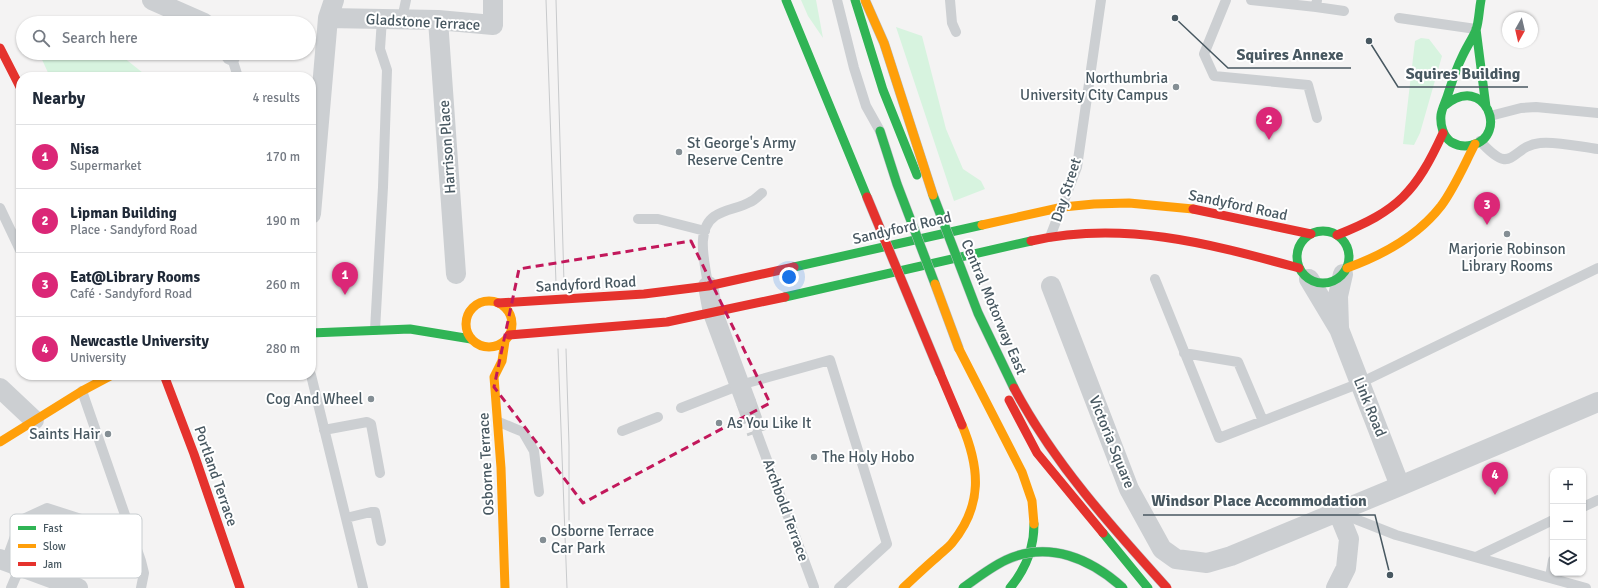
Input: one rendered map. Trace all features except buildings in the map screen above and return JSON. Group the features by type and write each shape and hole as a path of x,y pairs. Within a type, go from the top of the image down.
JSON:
{"main road":[{"path":"786,0 971,446 976,472 975,495 968,519 952,543 903,588"},
{"path":"854,0 870,77"},
{"name":"Central Motorway East","path":"854,0 883,90 975,328"},
{"name":"Central Motorway East","path":"865,0 884,43 927,178 978,313 1005,371 1038,431 1059,460 1105,519 1167,588"},
{"path":"1477,143 1462,146 1454,144 1443,134 1439,120 1461,59 1476,29 1481,0"},
{"path":"494,377 502,361 507,338 512,328 512,320 509,313 498,303 490,301 483,302 476,305 470,311 467,317 466,325 467,332 471,339 484,351 498,345 507,338 666,322 713,313 1050,237 1086,233 1117,233 1179,238 1216,246 1304,274 1316,283 1331,283 1345,271 1384,254 1404,242 1421,228 1436,212 1477,143 1488,130 1488,112 1476,29"},
{"path":"0,48 16,79"},
{"path":"1444,106 1455,97 1462,95 1477,98 1488,112"},
{"path":"874,100 880,131 897,184 959,349 1027,482 1033,507 1034,532 1022,570 1010,588"},
{"path":"1337,235 1372,221 1388,212 1400,202 1411,191 1431,161 1443,134"},
{"name":"Sandyford Road","path":"498,303 644,294 708,286 1063,207 1129,203 1164,205 1187,208 1311,234"},
{"path":"1304,274 1297,253 1300,245 1304,239 1311,234 1324,231 1337,235 1343,240 1349,253 1345,271"},
{"path":"460,315 470,311"},
{"path":"410,329 432,323"},
{"path":"316,333 410,329 471,339"},
{"path":"488,366 494,377"},
{"name":"Osborne Terrace","path":"494,377 499,422 505,588"},
{"path":"0,442 82,391 103,380"},
{"name":"Portland Terrace","path":"166,380 198,466 240,588"},
{"name":"Central Motorway East","path":"1006,393 1037,454 1148,588"},
{"path":"963,588 996,564 1016,556 1040,552 1065,553 1090,562 1114,579 1123,588"}],"street":[{"path":"152,0 188,16"},
{"name":"Gladstone Terrace","path":"331,9 382,19 438,20 493,25 493,0"},
{"path":"316,163 331,9"},
{"name":"Harrison Place","path":"438,20 456,274"},
{"name":"Link Road","path":"1339,329 1338,296 1345,271"},
{"name":"Link Road","path":"1304,274 1339,329 1400,486"},
{"path":"708,286 713,313 743,394"},
{"name":"Victoria Square","path":"1051,286 1129,488 1162,549 1176,559 1207,564 1231,556 1338,512"},
{"path":"0,388 34,420"},
{"path":"1336,588 1346,568 1349,539 1338,512 1598,402"},
{"path":"51,578 78,588"}],"lane":[{"path":"402,19 406,0"},
{"path":"837,0 854,68 866,106 880,131"},
{"path":"950,0 952,23 956,32"},
{"name":"Day Street","path":"1050,237 1063,207 1077,167 1101,0"},
{"path":"1226,0 1204,54 1214,76 1308,85 1317,118"},
{"path":"1251,0 1316,4 1344,11"},
{"path":"1399,18 1476,29"},
{"path":"375,330 383,187 386,70 380,49 382,19"},
{"path":"233,60 236,72"},
{"path":"1488,112 1536,107 1598,113"},
{"path":"1477,143 1498,158 1504,159 1511,158 1527,148 1540,143 1598,149"},
{"path":"708,286 703,241 705,231 715,216 751,202 762,193"},
{"path":"0,208 16,242"},
{"path":"638,219 658,219 705,231"},
{"path":"1155,278 1219,438 1360,383 1598,268"},
{"path":"1184,353 1238,362 1263,421"},
{"path":"681,408 743,394 830,360 887,544 839,588"},
{"path":"312,380 363,588"},
{"path":"82,391 124,514"},
{"path":"622,431 658,417"},
{"path":"324,430 368,422 371,424 380,473"},
{"path":"499,422 523,432 534,451 539,492"},
{"name":"Archbold Terrace","path":"757,433 814,588"},
{"path":"1586,505 1598,500"},
{"path":"34,514 47,508 66,514"},
{"path":"346,518 375,512 381,541"},
{"path":"1338,512 1396,535 1586,588"},
{"path":"1476,557 1550,521"},
{"path":"9,562 10,575"},
{"path":"142,565 144,573 142,588"},
{"path":"10,578 11,588"}],"highlighted area":[{"path":"691,241 770,403 583,503 494,387 519,269"}],"green space":[{"path":"801,0 816,0 823,38 808,16"},
{"path":"896,27 922,36 946,129 963,169 981,181 985,189 954,201"},
{"path":"1421,38 1429,39 1442,56 1420,133 1414,145 1403,144 1415,41"},
{"path":"42,60 127,60 142,72 48,72"}],"tunnel":[{"path":"746,402 757,433"}],"tram line":[{"path":"546,0 556,283"},
{"path":"556,0 564,283"},
{"path":"558,349 567,588"},
{"path":"566,349 569,445 569,520"}],"traffic: fast":[{"path":"786,0 867,197"},
{"path":"855,0 883,90 917,175"},
{"path":"1444,106 1459,97 1471,96 1481,101 1488,109 1490,120 1489,131 1483,140 1469,146 1462,146 1451,142 1444,133 1441,119 1442,110 1456,71 1476,30 1481,0"},
{"path":"1476,29 1486,107"},
{"path":"880,131 897,184 935,284"},
{"path":"933,195 978,313 1014,388"},
{"path":"794,267 982,225"},
{"path":"1318,231 1328,231 1337,235 1345,243 1349,252 1349,257 1349,262 1345,271 1337,279 1328,283 1318,283 1309,279 1301,271 1297,262 1297,252 1301,243 1309,235 1318,231"},
{"path":"785,297 1031,241"},
{"path":"316,333 410,329 471,339"},
{"path":"1010,588 1020,574 1028,558 1034,533 1034,524"},
{"path":"1103,533 1148,588"},
{"path":"963,588 989,569 1006,560 1022,554 1038,552 1053,552 1083,561 1111,578 1123,588"}],"traffic: slow":[{"path":"865,0 884,43 933,195"},
{"path":"1347,268 1374,257 1398,244 1432,217 1451,191 1475,144"},
{"path":"982,225 1063,207 1094,204 1129,203 1193,209"},
{"path":"935,284 959,349"},
{"path":"485,301 493,301 502,305 508,311 512,324 508,337 502,343 493,347 485,347 476,343 470,337 466,328 466,320 470,311 476,305 485,301"},
{"path":"505,341 502,361 494,377 501,468 505,588"},
{"path":"959,349 1022,472 1032,501 1034,524"},
{"path":"0,442 82,391 103,380"},
{"path":"903,588 950,545 962,529 969,515 974,500 975,471 968,441 962,425"}],"traffic: jam":[{"path":"0,48 16,79"},
{"path":"1337,235 1376,217 1403,197 1414,185 1424,170 1443,133"},
{"path":"867,197 940,373"},
{"path":"1193,209 1311,234"},
{"path":"1031,241 1066,235 1100,233 1133,234 1200,243 1299,268"},
{"path":"498,303 644,294 708,286 794,267"},
{"path":"509,335 667,322 785,297"},
{"path":"940,373 962,425"},
{"path":"166,380 194,454 240,588"},
{"path":"1014,388 1030,416 1065,468 1104,517 1167,588"},
{"path":"1009,400 1037,453 1103,533"}],"place":[{"name":"Squires Annexe","path":"1175,18"},
{"name":"Squires Building","path":"1369,41"},
{"name":"Northumbria University City Campus","path":"1176,87"},
{"name":"Lipman Building","path":"1269,140"},
{"name":"St George's Army Reserve Centre","path":"679,152"},
{"name":"Eat@Library Rooms","path":"1487,225"},
{"name":"Marjorie Robinson Library Rooms","path":"1507,234"},
{"name":"Nisa","path":"345,295"},
{"name":"Cog And Wheel","path":"371,399"},
{"name":"As You Like It","path":"719,423"},
{"name":"Saints Hair","path":"108,434"},
{"name":"The Holy Hobo","path":"814,457"},
{"name":"Newcastle University","path":"1495,495"},
{"name":"Osborne Terrace Car Park","path":"543,540"},
{"name":"Windsor Place Accommodation","path":"1390,575"}]}
